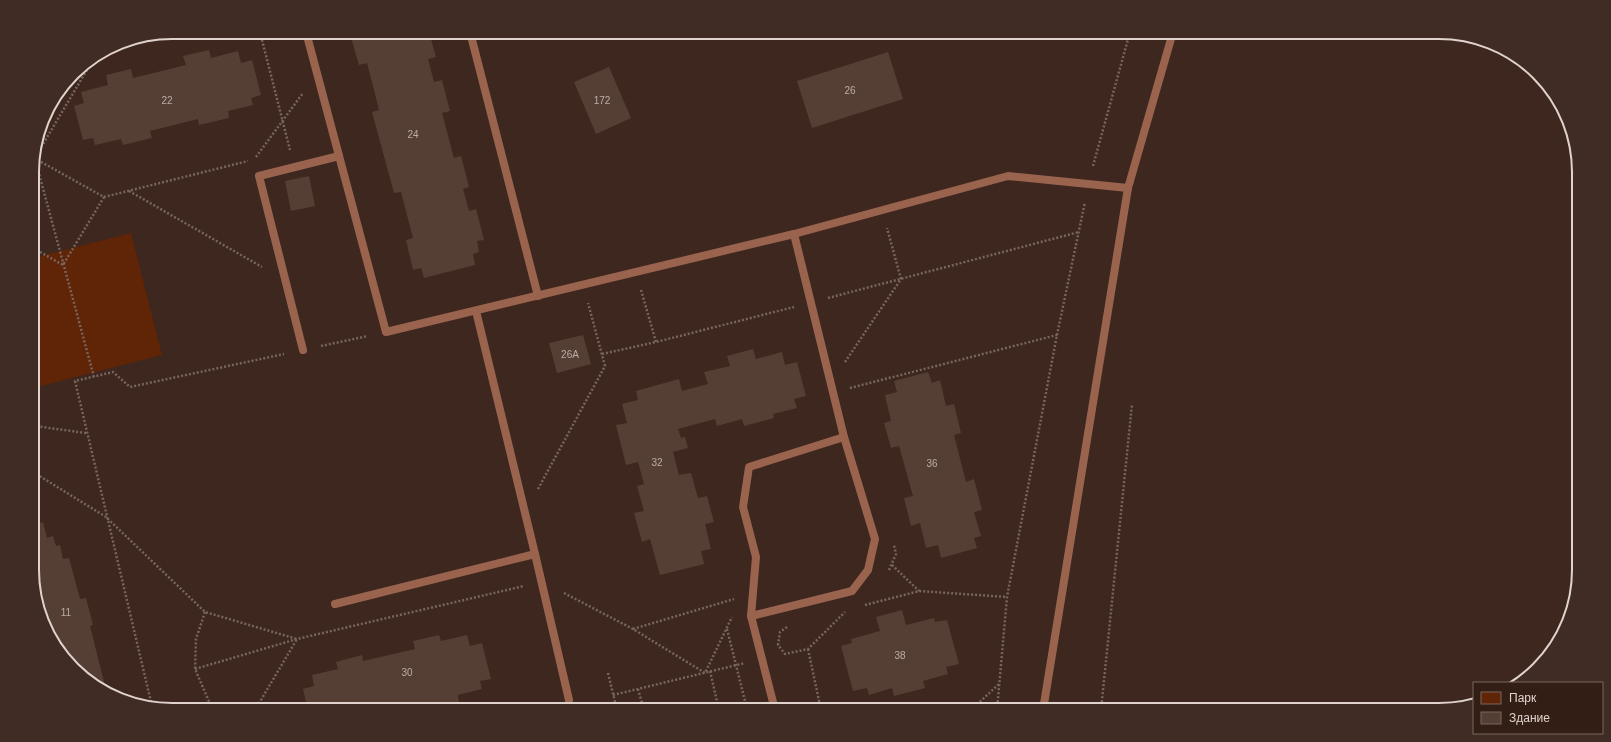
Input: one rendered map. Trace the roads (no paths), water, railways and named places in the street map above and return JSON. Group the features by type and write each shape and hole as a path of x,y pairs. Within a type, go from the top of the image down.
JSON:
{"lane":[{"path":"308,39 386,332 794,234 1008,176 1128,188"},
{"path":"472,39 538,296"},
{"path":"1044,703 1128,188 1171,39"},
{"path":"303,350 259,176 339,156"},
{"path":"752,616 852,591 868,570 875,539 844,437 794,234"},
{"path":"476,311 569,700"},
{"path":"773,703 752,616 756,557 743,507 749,466 844,437"},
{"path":"335,604 535,554"}]}
